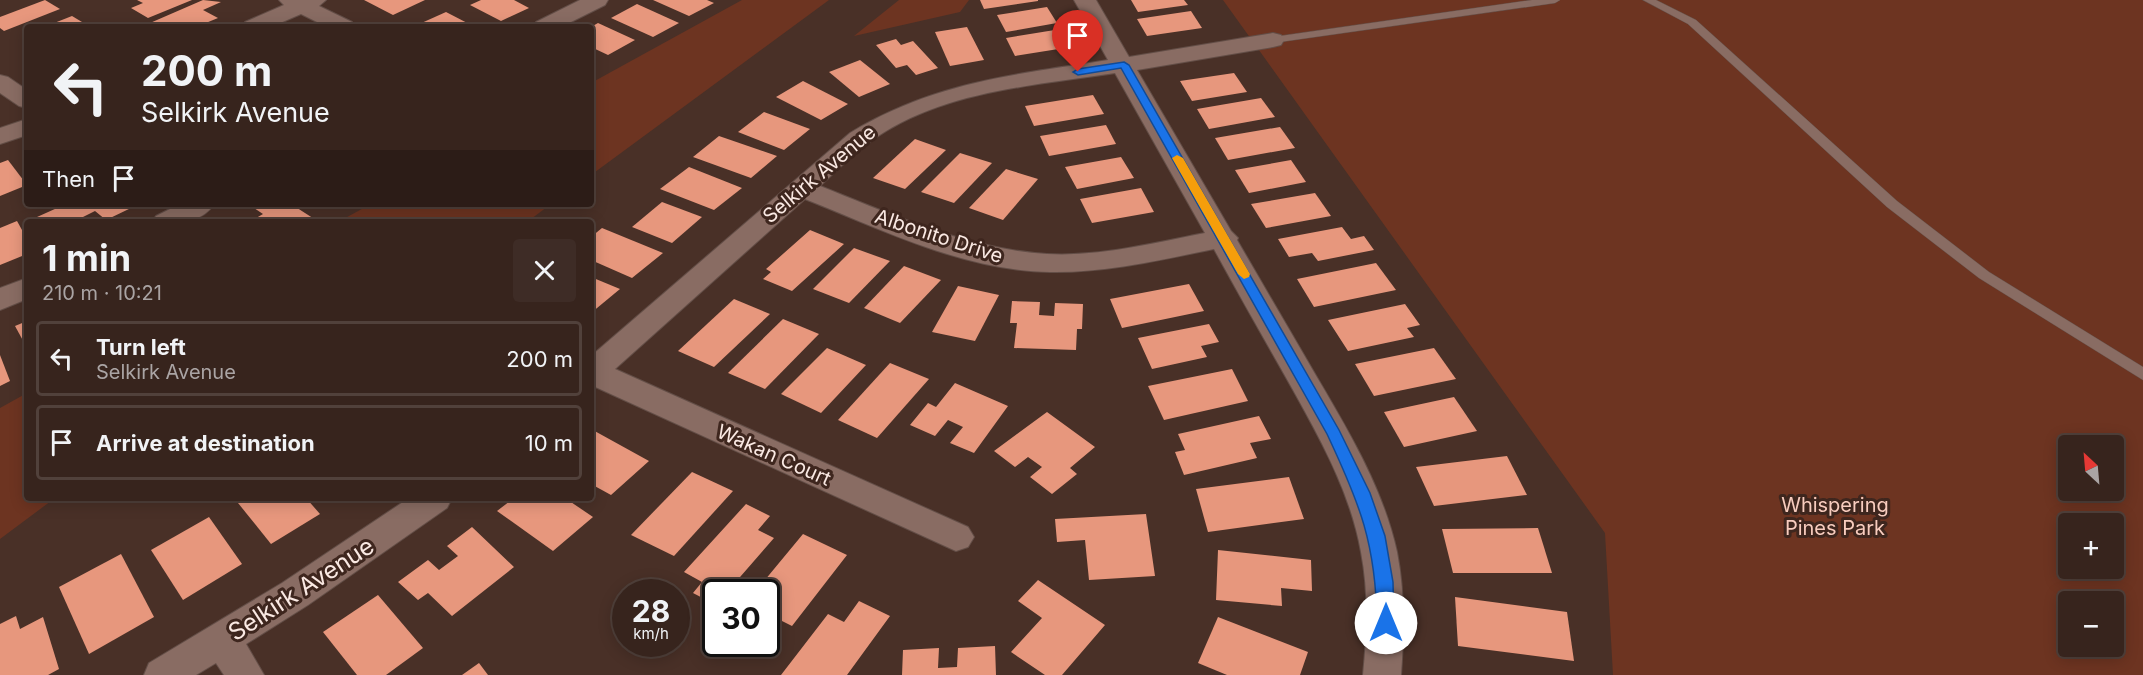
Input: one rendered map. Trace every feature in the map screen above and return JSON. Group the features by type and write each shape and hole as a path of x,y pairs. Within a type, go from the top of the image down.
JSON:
{"street":[{"path":"550,24 597,0"},
{"path":"1085,0 1224,238 1334,434 1371,516 1381,558 1387,609 1382,675"},
{"path":"259,24 302,2 339,24"},
{"name":"Selkirk Avenue","path":"594,370 800,188 859,138 880,124 929,101 987,85 1273,40"},
{"path":"0,82 24,99"},
{"path":"0,137 24,127"},
{"name":"Albonito Drive","path":"800,188 953,245 996,257 1022,261 1069,263 1111,260 1224,238"},
{"path":"172,219 195,207"},
{"path":"0,300 24,289"},
{"name":"Wakan Court","path":"594,373 956,537"},
{"name":"Selkirk Avenue","path":"163,675 223,640 370,545 431,501"},
{"path":"223,640 245,675"}],"lane":[{"path":"1273,40 1555,0"},
{"path":"1648,0 1692,22 1892,204 1984,275 2143,374"}],"green space":[{"path":"742,0 829,0 594,173 594,81"},
{"path":"899,0 969,0 960,12 854,36"},
{"name":"Whispering Pines Park","path":"1223,0 2143,0 2143,675 1613,675 1605,533"},
{"path":"366,207 547,207 531,219 344,219"},
{"path":"24,395 24,501 51,501 0,539 0,408"}],"building":[{"path":"45,0 60,9 4,31 0,28 0,17"},
{"path":"137,0 192,0 148,18 131,8 143,3"},
{"path":"203,0 221,2 203,10 218,18 203,24 150,23"},
{"path":"364,0 425,0 393,15"},
{"path":"481,0 514,0 529,8 501,21 470,5"},
{"path":"653,0 707,0 714,3 689,16"},
{"path":"980,0 1038,0 1038,1 984,9"},
{"path":"1131,0 1184,0 1188,5 1138,12"},
{"path":"637,4 679,23 653,37 611,18"},
{"path":"1047,7 1057,23 1006,32 997,15"},
{"path":"1191,11 1202,28 1147,36 1137,19"},
{"path":"446,12 469,24 419,24"},
{"path":"72,16 85,24 52,24"},
{"path":"598,23 635,40 608,55 594,48 594,25"},
{"path":"967,27 984,60 950,66 935,32"},
{"path":"1061,29 1071,47 1015,56 1006,38"},
{"path":"896,39 901,45 913,41 938,68 916,75 907,65 896,68 876,45"},
{"path":"860,60 890,84 859,97 829,72"},
{"path":"1234,73 1247,92 1192,101 1180,81"},
{"path":"803,81 848,104 821,120 776,97"},
{"path":"1093,95 1104,114 1034,126 1025,106"},
{"path":"1261,98 1275,117 1209,129 1197,109"},
{"path":"764,112 810,129 784,150 738,132"},
{"path":"1106,125 1116,144 1049,156 1040,136"},
{"path":"1280,127 1295,148 1228,160 1215,138"},
{"path":"719,136 777,156 751,178 693,157"},
{"path":"915,139 946,150 905,189 873,178"},
{"path":"960,153 992,163 954,203 921,192"},
{"path":"1121,157 1134,178 1077,189 1065,167"},
{"path":"8,160 24,181 24,186 0,196 0,163"},
{"path":"1291,160 1306,182 1249,193 1235,170"},
{"path":"689,167 742,188 714,210 660,189"},
{"path":"1006,169 1038,179 1003,220 969,208"},
{"path":"1141,188 1154,212 1092,223 1080,199"},
{"path":"1315,193 1331,216 1266,228 1251,204"},
{"path":"662,202 702,217 672,243 632,227"},
{"path":"59,207 131,208 108,219 95,211 79,219 39,219 37,217"},
{"path":"296,207 314,219 254,219 263,214 254,208"},
{"path":"17,221 24,234 24,255 0,265 0,228"},
{"path":"1342,227 1351,239 1364,236 1374,250 1318,261 1312,253 1289,257 1278,239"},
{"path":"602,228 663,253 632,278 594,261 594,235"},
{"path":"810,230 844,244 792,291 763,279 771,272 766,269"},
{"path":"854,248 890,261 849,303 813,289"},
{"path":"1376,263 1396,290 1314,307 1297,279"},
{"path":"904,266 941,280 900,323 864,308"},
{"path":"594,278 620,289 594,311"},
{"path":"1189,284 1204,311 1122,328 1110,299"},
{"path":"958,286 999,295 975,341 932,332"},
{"path":"734,299 770,314 714,367 678,351"},
{"path":"1012,301 1040,302 1039,315 1054,316 1055,303 1083,304 1082,329 1077,329 1076,350 1014,348 1017,323 1010,323"},
{"path":"1405,304 1420,325 1407,328 1414,337 1348,351 1328,320"},
{"path":"783,319 819,334 765,389 728,373"},
{"path":"24,322 24,342 15,326"},
{"path":"1209,324 1219,342 1201,346 1207,357 1152,369 1138,338"},
{"path":"827,348 866,365 821,413 781,394"},
{"path":"1434,348 1456,379 1374,396 1355,364"},
{"path":"0,355 10,381 0,386"},
{"path":"890,363 929,379 877,438 838,420"},
{"path":"1232,369 1248,401 1164,420 1148,386"},
{"path":"955,383 1008,406 974,453 950,443 963,427 948,420 935,436 910,425 928,403 936,407"},
{"path":"1454,397 1477,431 1404,447 1384,412"},
{"path":"1047,412 1095,447 1070,468 1077,474 1052,494 1030,477 1042,467 1028,457 1015,467 994,451"},
{"path":"1259,416 1271,439 1250,443 1257,458 1184,475 1175,452 1185,450 1178,434"},
{"path":"594,431 649,461 611,495 594,486"},
{"path":"1507,456 1527,495 1434,506 1416,467"},
{"path":"692,472 733,491 674,556 631,535"},
{"path":"1289,477 1304,519 1208,532 1196,489"},
{"path":"236,501 309,501 320,514 271,544"},
{"path":"510,501 569,501 593,517 553,551 497,511"},
{"path":"746,504 770,516 758,530 774,538 738,579 702,579 702,582 684,572"},
{"path":"1146,514 1155,576 1089,580 1085,540 1057,542 1055,519"},
{"path":"209,517 242,564 183,600 151,550"},
{"path":"472,527 514,567 452,616 428,593 418,600 398,582 428,560 439,570 458,556 447,546"},
{"path":"1538,528 1552,573 1453,573 1442,529"},
{"path":"803,534 847,555 792,626 780,620 780,579 766,579"},
{"path":"1218,550 1311,560 1312,591 1281,588 1282,606 1216,600"},
{"path":"121,554 154,617 89,654 59,587"},
{"path":"1038,580 1105,625 1062,675 1045,675 1011,652 1042,618 1018,601"},
{"path":"702,582 702,598 693,593"},
{"path":"378,595 423,648 386,675 357,675 323,632"},
{"path":"1455,597 1567,612 1574,661 1458,646"},
{"path":"859,601 890,616 847,675 781,675 828,614 844,622"},
{"path":"16,616 20,629 43,617 59,669 48,675 0,675 0,624"},
{"path":"1218,617 1308,652 1300,675 1227,675 1198,663"},
{"path":"995,646 996,675 902,675 903,650 939,648 938,668 957,667 958,648"},
{"path":"479,663 488,675 462,675"}],"slow traffic":[{"path":"1177,158 1244,274"}],"route":[{"path":"1078,72 1124,65 1334,434 1363,493 1377,536 1385,582 1386,623"}]}
